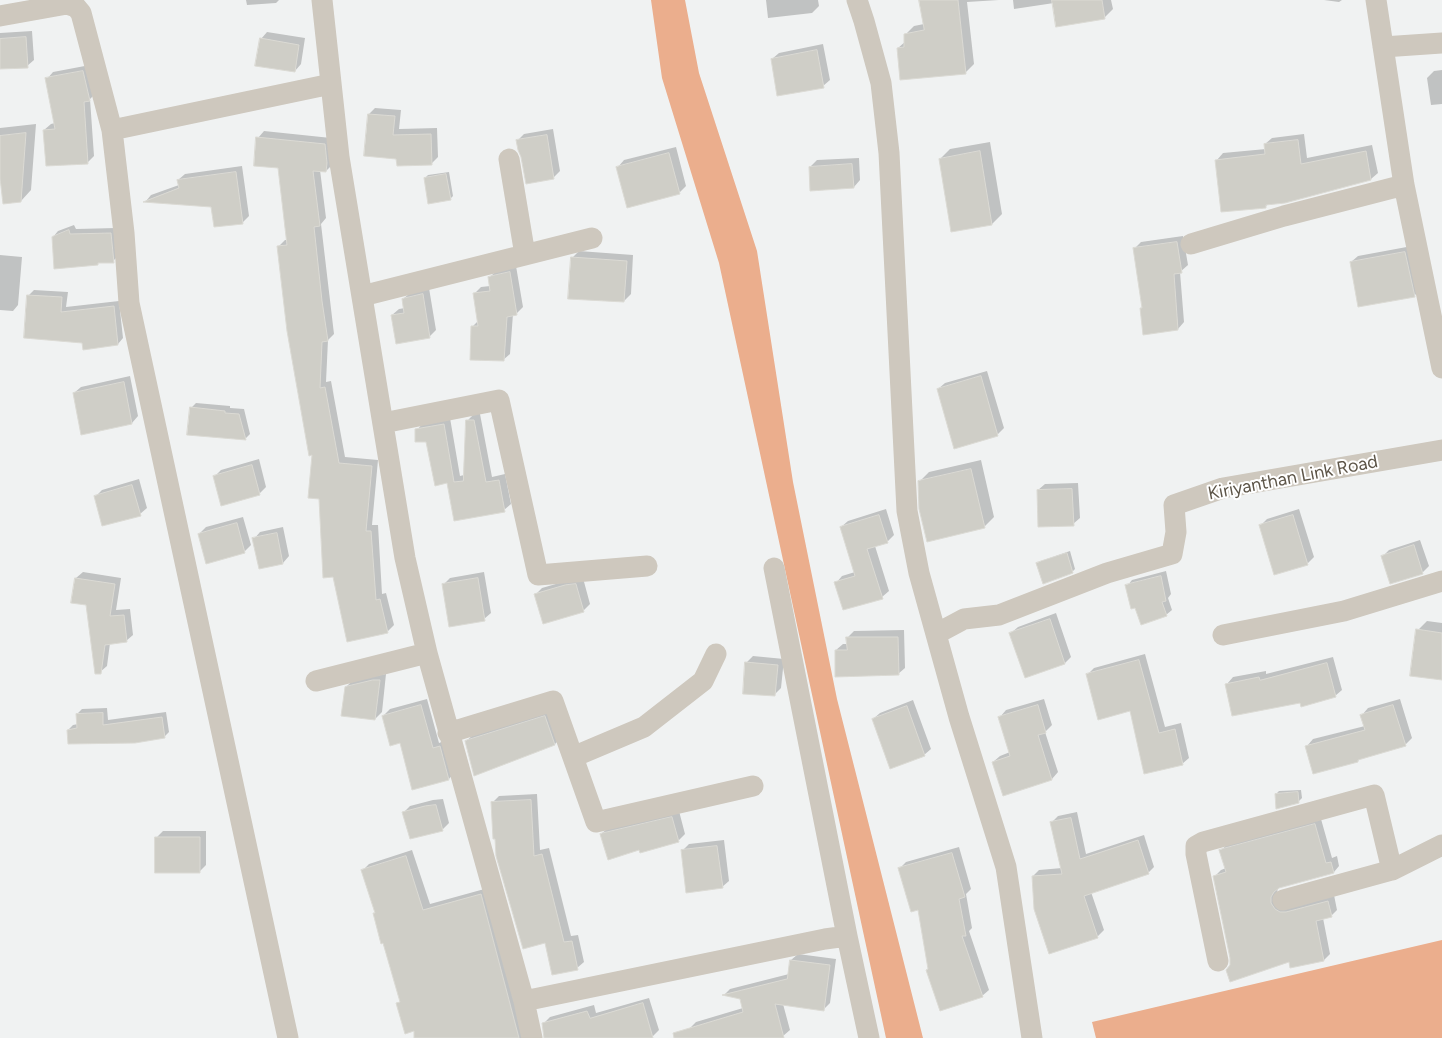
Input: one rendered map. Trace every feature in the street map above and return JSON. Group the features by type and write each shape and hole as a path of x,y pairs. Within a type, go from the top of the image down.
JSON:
{"street":[{"path":"322,0 339,157 405,558 448,733 524,1001 532,1038"},
{"path":"857,0 881,83 889,153 907,511 920,573 959,717 1006,867 1032,1038"},
{"path":"1376,0 1404,185 1442,368"},
{"path":"0,16 67,4 76,7 81,13 112,130 124,233 129,303 288,1038"},
{"path":"1383,47 1442,43"},
{"path":"112,130 331,84"},
{"path":"509,159 524,255"},
{"path":"1191,244 1284,216 1404,185"},
{"path":"362,296 592,238"},
{"path":"383,423 499,400 538,575 647,566"},
{"name":"Kiriyanthan Link Road","path":"936,634 964,619 998,615 1107,573 1172,554 1176,532 1174,505 1182,502 1222,488 1442,450"},
{"path":"774,568 869,1038"},
{"path":"1223,635 1344,611 1442,581"},
{"path":"316,681 427,653"},
{"path":"573,756 644,727 703,681 716,654"},
{"path":"448,733 553,701 596,822 753,786"},
{"path":"1218,961 1196,854 1196,846 1203,842 1374,795 1392,870"},
{"path":"1283,900 1392,870 1442,845"},
{"path":"524,1001 847,936"}],"shaded area":[{"path":"651,0 685,0 699,73 757,251 793,482 837,699 923,1038 886,1038 719,263 662,78"},
{"path":"1442,940 1442,1038 1096,1038 1092,1022"}],"building":[{"path":"919,0 958,0 966,74 900,80 897,48 904,47 904,34 924,30"},
{"path":"1052,0 1102,0 1105,19 1056,27"},
{"path":"26,37 28,68 0,69 0,39"},
{"path":"260,38 299,45 295,72 255,66"},
{"path":"817,50 824,88 777,96 771,59"},
{"path":"83,71 90,101 84,102 88,164 46,166 43,130 55,129 45,78"},
{"path":"368,114 395,116 393,135 431,134 432,165 397,166 396,159 364,156"},
{"path":"26,133 21,202 3,204 0,178 0,136"},
{"path":"547,135 554,179 526,184 516,140"},
{"path":"256,137 325,144 326,172 313,171 320,226 314,227 328,341 322,342 320,388 325,387 339,463 372,466 366,531 371,531 376,600 380,599 388,633 347,642 333,577 323,578 319,499 308,498 312,455 309,456 287,331 277,246 287,245 278,168 254,166"},
{"path":"1298,140 1301,164 1366,151 1371,180 1285,203 1266,205 1266,208 1221,212 1215,160 1265,154 1264,144"},
{"path":"980,151 992,225 951,232 939,159"},
{"path":"669,153 680,194 627,208 616,167"},
{"path":"852,164 854,188 810,191 809,167"},
{"path":"236,172 243,224 214,227 211,207 143,202 179,188 177,180"},
{"path":"446,174 451,200 428,204 424,178"},
{"path":"69,230 70,234 111,233 114,263 98,263 98,265 54,269 52,237"},
{"path":"1177,242 1182,273 1174,274 1178,330 1143,335 1140,308 1142,308 1133,248"},
{"path":"1405,252 1415,297 1358,307 1350,262"},
{"path":"571,257 627,261 624,302 568,299"},
{"path":"510,272 517,315 507,317 504,361 470,360 471,326 478,326 473,293 490,291 488,277"},
{"path":"423,294 430,338 396,344 391,315 404,313 402,299"},
{"path":"27,295 62,297 61,312 114,306 118,345 83,350 82,343 24,338"},
{"path":"981,376 998,436 954,449 937,389"},
{"path":"124,382 132,424 81,435 73,393"},
{"path":"190,407 239,414 246,440 187,435"},
{"path":"466,420 474,420 486,482 499,480 505,512 454,521 447,483 435,486 426,442 415,442 415,429 444,424 454,482 463,481"},
{"path":"252,465 260,495 221,506 213,476"},
{"path":"971,469 985,528 927,542 919,509 918,481"},
{"path":"132,485 141,516 102,526 94,496"},
{"path":"1072,489 1074,526 1038,527 1037,490"},
{"path":"879,515 888,543 867,549 883,599 843,610 834,582 855,576 840,527"},
{"path":"1293,515 1308,565 1274,575 1259,525"},
{"path":"237,523 245,553 206,564 198,534"},
{"path":"277,533 283,564 259,569 252,538"},
{"path":"1414,545 1423,574 1390,584 1381,556"},
{"path":"1067,553 1073,573 1043,584 1036,563"},
{"path":"1161,576 1166,601 1162,602 1167,616 1141,625 1135,608 1131,609 1125,585"},
{"path":"75,578 115,584 110,616 124,615 127,642 105,645 101,674 95,674 86,605 71,603"},
{"path":"478,578 485,621 449,627 442,584"},
{"path":"576,584 584,612 543,624 534,594 565,585"},
{"path":"1050,619 1065,664 1025,678 1009,633"},
{"path":"1416,629 1442,633 1442,680 1410,676"},
{"path":"846,637 898,637 899,675 835,677 835,650 847,650"},
{"path":"1139,660 1159,733 1175,729 1183,765 1144,774 1130,711 1098,720 1086,674"},
{"path":"745,662 778,665 775,696 743,694"},
{"path":"1327,663 1336,697 1301,707 1300,703 1232,716 1225,684 1259,677 1260,680"},
{"path":"380,680 375,720 341,716 345,687"},
{"path":"421,705 433,748 440,746 449,780 412,790 400,743 390,746 382,716"},
{"path":"1038,705 1046,733 1038,735 1052,780 1003,796 992,762 1010,756 998,717"},
{"path":"1393,705 1406,746 1313,774 1305,746 1365,730 1360,715"},
{"path":"907,706 925,756 890,769 872,719"},
{"path":"103,713 103,725 162,717 165,738 135,743 68,744 67,730 77,728 76,714"},
{"path":"545,716 555,745 474,776 465,741"},
{"path":"1298,792 1299,803 1276,809 1275,794"},
{"path":"531,800 534,856 542,854 564,942 572,941 578,970 552,975 545,943 523,949 496,856 491,802"},
{"path":"436,805 443,831 410,839 402,812"},
{"path":"672,817 679,842 640,853 639,850 608,860 600,834"},
{"path":"1071,818 1080,859 1138,840 1149,874 1084,896 1098,938 1049,954 1034,909 1032,876 1062,874 1050,822"},
{"path":"1315,824 1326,863 1331,862 1334,873 1279,888 1271,897 1271,903 1280,912 1286,912 1328,901 1332,917 1316,921 1324,961 1290,968 1289,962 1230,982 1226,970 1230,965 1230,958 1213,876 1226,872 1219,850"},
{"path":"155,837 200,837 200,873 155,873"},
{"path":"717,846 723,888 686,893 681,850"},
{"path":"952,853 965,897 959,899 966,936 962,936 983,997 940,1011 926,970 928,969 918,910 911,912 898,868"},
{"path":"406,856 423,910 481,894 519,1038 414,1038 414,1031 405,1034 396,1003 400,1002 383,943 381,944 373,913 375,913 361,870"},
{"path":"790,960 830,965 824,1011 775,1004 784,1038 674,1038 673,1033 743,1012 740,999 722,995 787,979"},
{"path":"643,1003 653,1038 544,1038 542,1023 587,1011 590,1018"}]}
